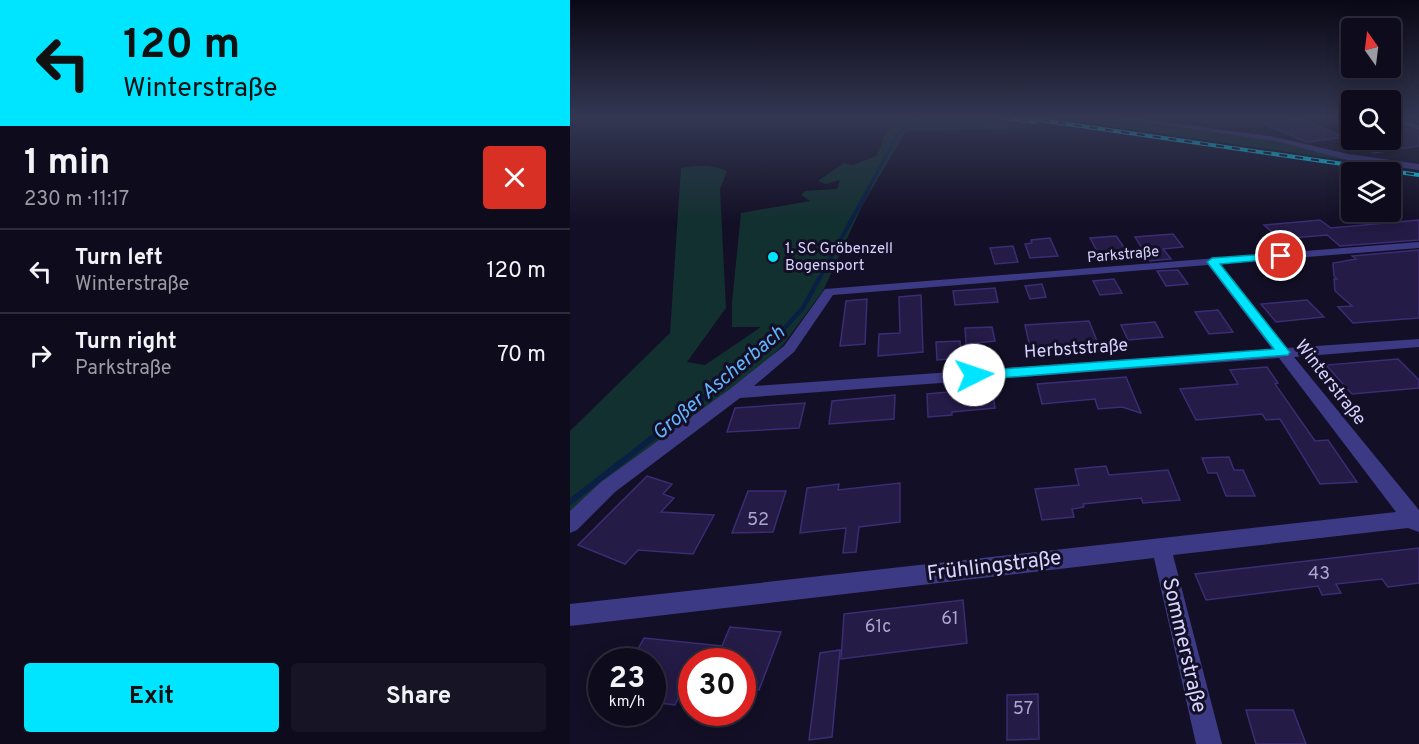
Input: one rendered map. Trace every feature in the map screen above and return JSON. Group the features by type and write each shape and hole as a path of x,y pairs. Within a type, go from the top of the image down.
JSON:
{"street":[{"path":"1331,153 1419,167"},
{"name":"Parkstraße","path":"736,393 789,349 829,292 1419,245"},
{"name":"Winterstraße","path":"1212,262 1417,521"},
{"name":"Herbststraße","path":"736,393 1419,343"},
{"path":"570,524 608,488 736,393"},
{"name":"Frühlingstraße","path":"570,615 1161,546 1417,521"},
{"name":"Sommerstraße","path":"1161,546 1209,744"}],"green space":[{"path":"878,153 893,153 862,206 823,291 783,345 749,378 570,512 570,431 670,333 681,168 705,166 727,171 720,189 726,308 687,362 705,365 761,327 732,327 732,302 741,213 810,201 801,195 805,191 837,189 840,180 826,184 818,181 844,163 853,165 876,156"},
{"path":"1295,153 1324,153 1363,162"}],"building":[{"path":"1320,220 1331,228 1419,220 1419,240 1340,246 1327,235 1280,239 1264,225"},
{"path":"1173,234 1183,247 1163,249 1171,259 1150,261 1135,237"},
{"path":"1116,236 1126,250 1098,253 1090,238"},
{"path":"1050,238 1058,256 1030,258 1025,244 1032,243 1031,240"},
{"path":"1013,246 1018,262 995,264 990,248"},
{"path":"1419,250 1419,318 1353,323 1338,307 1352,306 1335,291 1334,279 1337,279 1334,276 1333,263 1356,259 1352,256"},
{"path":"1178,270 1188,284 1166,286 1157,271"},
{"path":"1114,279 1122,293 1100,295 1093,281"},
{"path":"1042,284 1046,297 1030,299 1025,286"},
{"path":"995,288 998,302 955,305 953,291"},
{"path":"921,295 923,352 878,356 879,334 900,333 899,297"},
{"path":"867,299 865,344 840,346 846,301"},
{"path":"1307,300 1324,317 1276,322 1261,304"},
{"path":"1218,310 1233,332 1209,334 1195,312"},
{"path":"1089,321 1099,346 1031,352 1025,325"},
{"path":"1155,322 1163,337 1128,340 1121,325"},
{"path":"992,327 995,341 966,344 965,328"},
{"path":"960,341 961,358 937,360 936,342"},
{"path":"1398,359 1419,380 1419,388 1352,394 1326,365"},
{"path":"1267,367 1278,383 1275,384 1315,441 1328,440 1357,482 1320,484 1280,419 1266,420 1262,414 1196,420 1180,389 1238,384 1230,370"},
{"path":"1126,377 1141,413 1122,407 1098,409 1095,399 1042,404 1037,384"},
{"path":"992,388 995,408 928,417 927,394"},
{"path":"895,395 894,419 829,424 832,401"},
{"path":"805,403 799,428 727,432 735,408"},
{"path":"1229,457 1234,470 1243,470 1255,496 1226,496 1217,473 1208,473 1202,458"},
{"path":"1106,466 1109,475 1168,470 1180,500 1143,503 1141,498 1083,504 1084,507 1072,509 1074,517 1042,520 1035,489 1079,485 1075,469"},
{"path":"647,476 672,484 663,494 674,498 661,512 714,515 693,554 638,550 625,564 578,545"},
{"path":"900,483 900,522 859,527 856,552 843,553 846,528 800,533 807,488 839,484 838,490"},
{"path":"748,491 786,491 773,532 732,533"},
{"path":"1419,548 1419,583 1388,587 1382,579 1336,584 1341,593 1322,595 1318,586 1206,600 1195,574"},
{"path":"963,600 967,643 841,659 844,614"},
{"path":"730,627 781,632 759,690 756,690 756,648 678,648 678,699 675,705 666,704 666,648 639,648 644,638 722,646"},
{"path":"840,650 832,737 809,740 820,653"},
{"path":"1038,694 1039,739 1007,740 1007,695"},
{"path":"1246,710 1293,710 1306,744 1256,744"}],"waterway":[{"name":"Großer Ascherbach","path":"868,189 888,153"},
{"name":"Großer Ascherbach","path":"818,281 869,188"},
{"name":"Großer Ascherbach","path":"704,398 769,345 803,308 819,279"},
{"name":"Großer Ascherbach","path":"570,502 705,397"}],"railway":[{"path":"1265,153 1419,175"}],"place":[{"name":"1. SC Gröbenzell Bogensport","path":"773,257"}],"route":[{"path":"974,375 1284,352 1212,262 1281,256"}]}
